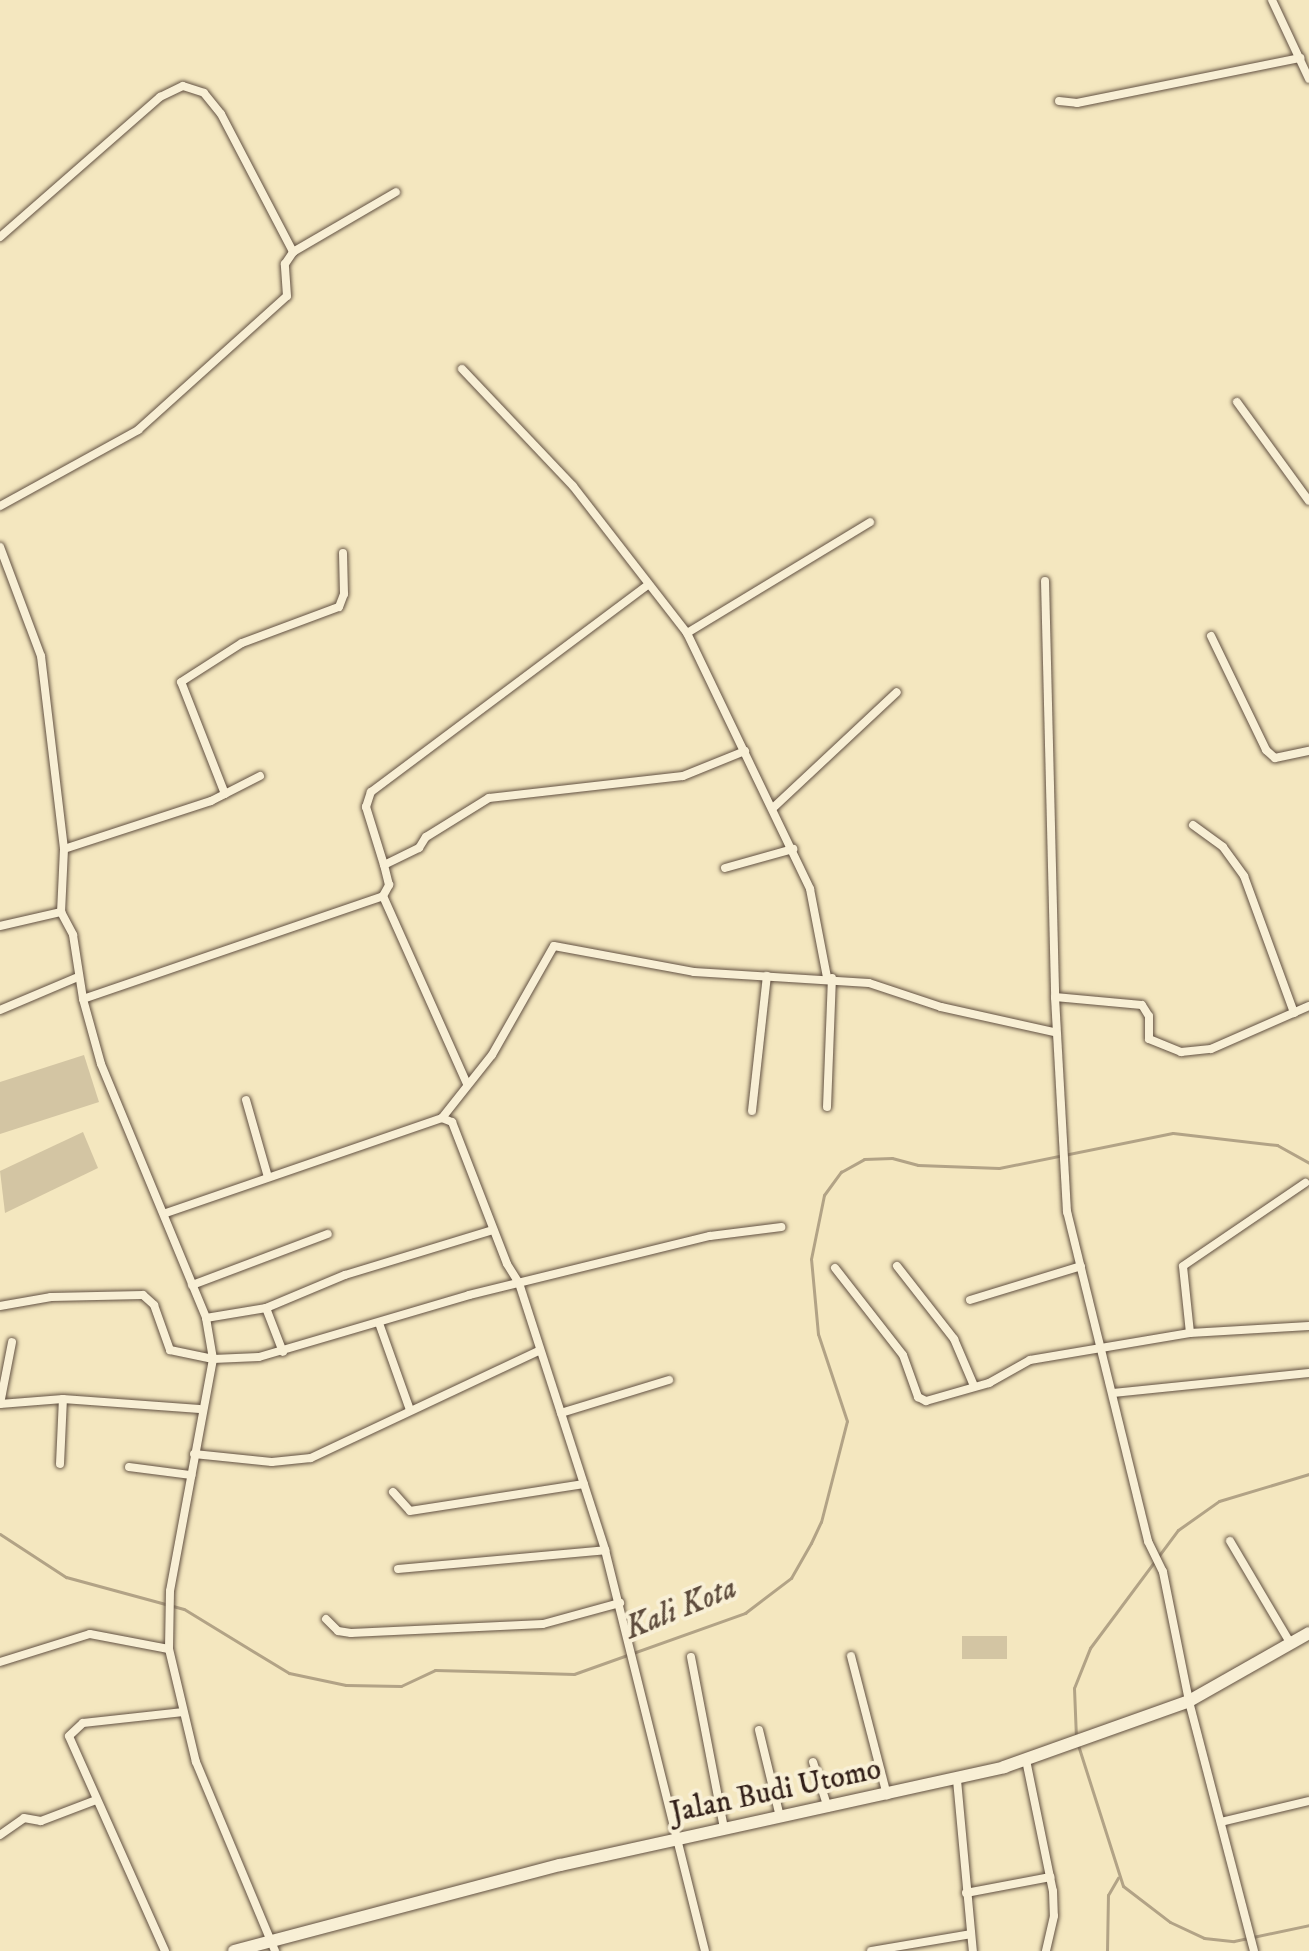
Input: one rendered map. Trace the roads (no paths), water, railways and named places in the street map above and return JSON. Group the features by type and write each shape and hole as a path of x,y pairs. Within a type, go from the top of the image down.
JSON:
{"street":[{"path":"1272,0 1309,79"},
{"path":"1059,101 1077,103 1301,58"},
{"path":"0,237 160,97 183,86 204,93 221,114 293,252"},
{"path":"0,506 138,430 287,296 285,264 293,252 396,192"},
{"path":"462,369 573,486 687,633 774,807 810,889 829,978 827,1107"},
{"path":"1237,402 1309,501"},
{"path":"687,633 870,522"},
{"path":"0,547 41,656 64,849 61,912 73,935 83,999 116,1101 166,1213 206,1318 213,1359 200,1409 170,1591 169,1649 206,1792 272,1946"},
{"path":"225,794 181,682 242,643 339,607 344,594 343,553"},
{"path":"1045,581 1054,1032 1062,1175 1100,1347 1150,1549 1161,1567 1189,1701 1254,1951"},
{"path":"83,999 383,896 389,885 366,807 371,792 648,585"},
{"path":"1211,636 1266,750 1275,758 1309,751"},
{"path":"774,807 897,692"},
{"path":"384,865 419,848 426,837 489,798 683,776 745,751"},
{"path":"64,849 225,794 260,776"},
{"path":"1193,825 1223,847 1244,876 1294,1013"},
{"path":"725,868 793,849"},
{"path":"383,896 405,953 467,1084"},
{"path":"0,926 61,912"},
{"path":"166,1213 442,1118 492,1055 554,946 694,972 829,978 869,983 941,1007 1054,1032"},
{"path":"752,1111 767,976"},
{"path":"0,1010 78,977"},
{"path":"1055,997 1142,1005 1149,1016 1149,1039 1181,1052 1211,1049 1309,1006"},
{"path":"246,1100 268,1177"},
{"path":"442,1118 455,1126 493,1230 519,1283 605,1550 631,1642 674,1840 705,1951"},
{"path":"1190,1333 1183,1266 1305,1183"},
{"path":"0,1306 51,1297 143,1295 154,1305 164,1346 213,1359 283,1352 519,1283 710,1236 781,1227"},
{"path":"206,1318 266,1308 345,1275 493,1230"},
{"path":"192,1285 328,1234"},
{"path":"897,1266 954,1339 974,1386"},
{"path":"970,1300 1081,1266"},
{"path":"835,1268 903,1355 918,1397 926,1401 974,1386 1030,1360 1066,1357 1100,1347 1190,1333 1309,1326"},
{"path":"266,1308 283,1352"},
{"path":"379,1323 410,1410"},
{"path":"12,1342 0,1404 63,1399 200,1409"},
{"path":"194,1454 272,1462 311,1458 540,1350"},
{"path":"1113,1393 1309,1373"},
{"path":"561,1413 669,1380"},
{"path":"60,1464 63,1399"},
{"path":"129,1467 191,1475"},
{"path":"393,1492 410,1511 584,1484"},
{"path":"1230,1541 1291,1644"},
{"path":"398,1569 605,1550"},
{"path":"326,1619 338,1631 351,1633 543,1624 620,1603"},
{"name":"Jalan Budi Utomo","path":"234,1951 272,1946 674,1840 888,1796 1026,1760 1069,1747 1189,1701 1309,1633"},
{"path":"0,1662 90,1634 169,1649"},
{"path":"851,1656 888,1796"},
{"path":"691,1657 724,1828"},
{"path":"165,1951 73,1750 71,1729 183,1712"},
{"path":"759,1730 780,1817"},
{"path":"1026,1760 1051,1877 1054,1916 1046,1951"},
{"path":"813,1762 828,1808"},
{"path":"957,1780 973,1951"},
{"path":"0,1835 24,1818 41,1821 96,1800"},
{"path":"1221,1822 1309,1801"},
{"path":"966,1893 1051,1877"},
{"path":"871,1951 971,1934"}],"waterway":[{"name":"Kali Kota","path":"0,1534 66,1577 184,1609 289,1673 346,1685 401,1686 435,1670 574,1674 745,1613 791,1578 811,1543 821,1522 847,1421 818,1334 811,1259 824,1195 841,1172 864,1159 892,1158 918,1165 999,1168 1173,1133 1277,1145 1309,1163"},
{"name":"Kali Kota","path":"1076,1738 1074,1688 1090,1648 1178,1530 1219,1501 1309,1474"},
{"name":"Kali Kota","path":"1078,1745 1123,1886 1170,1922 1204,1938 1234,1941 1309,1925"},
{"path":"1107,1951 1108,1895 1118,1878"}]}
